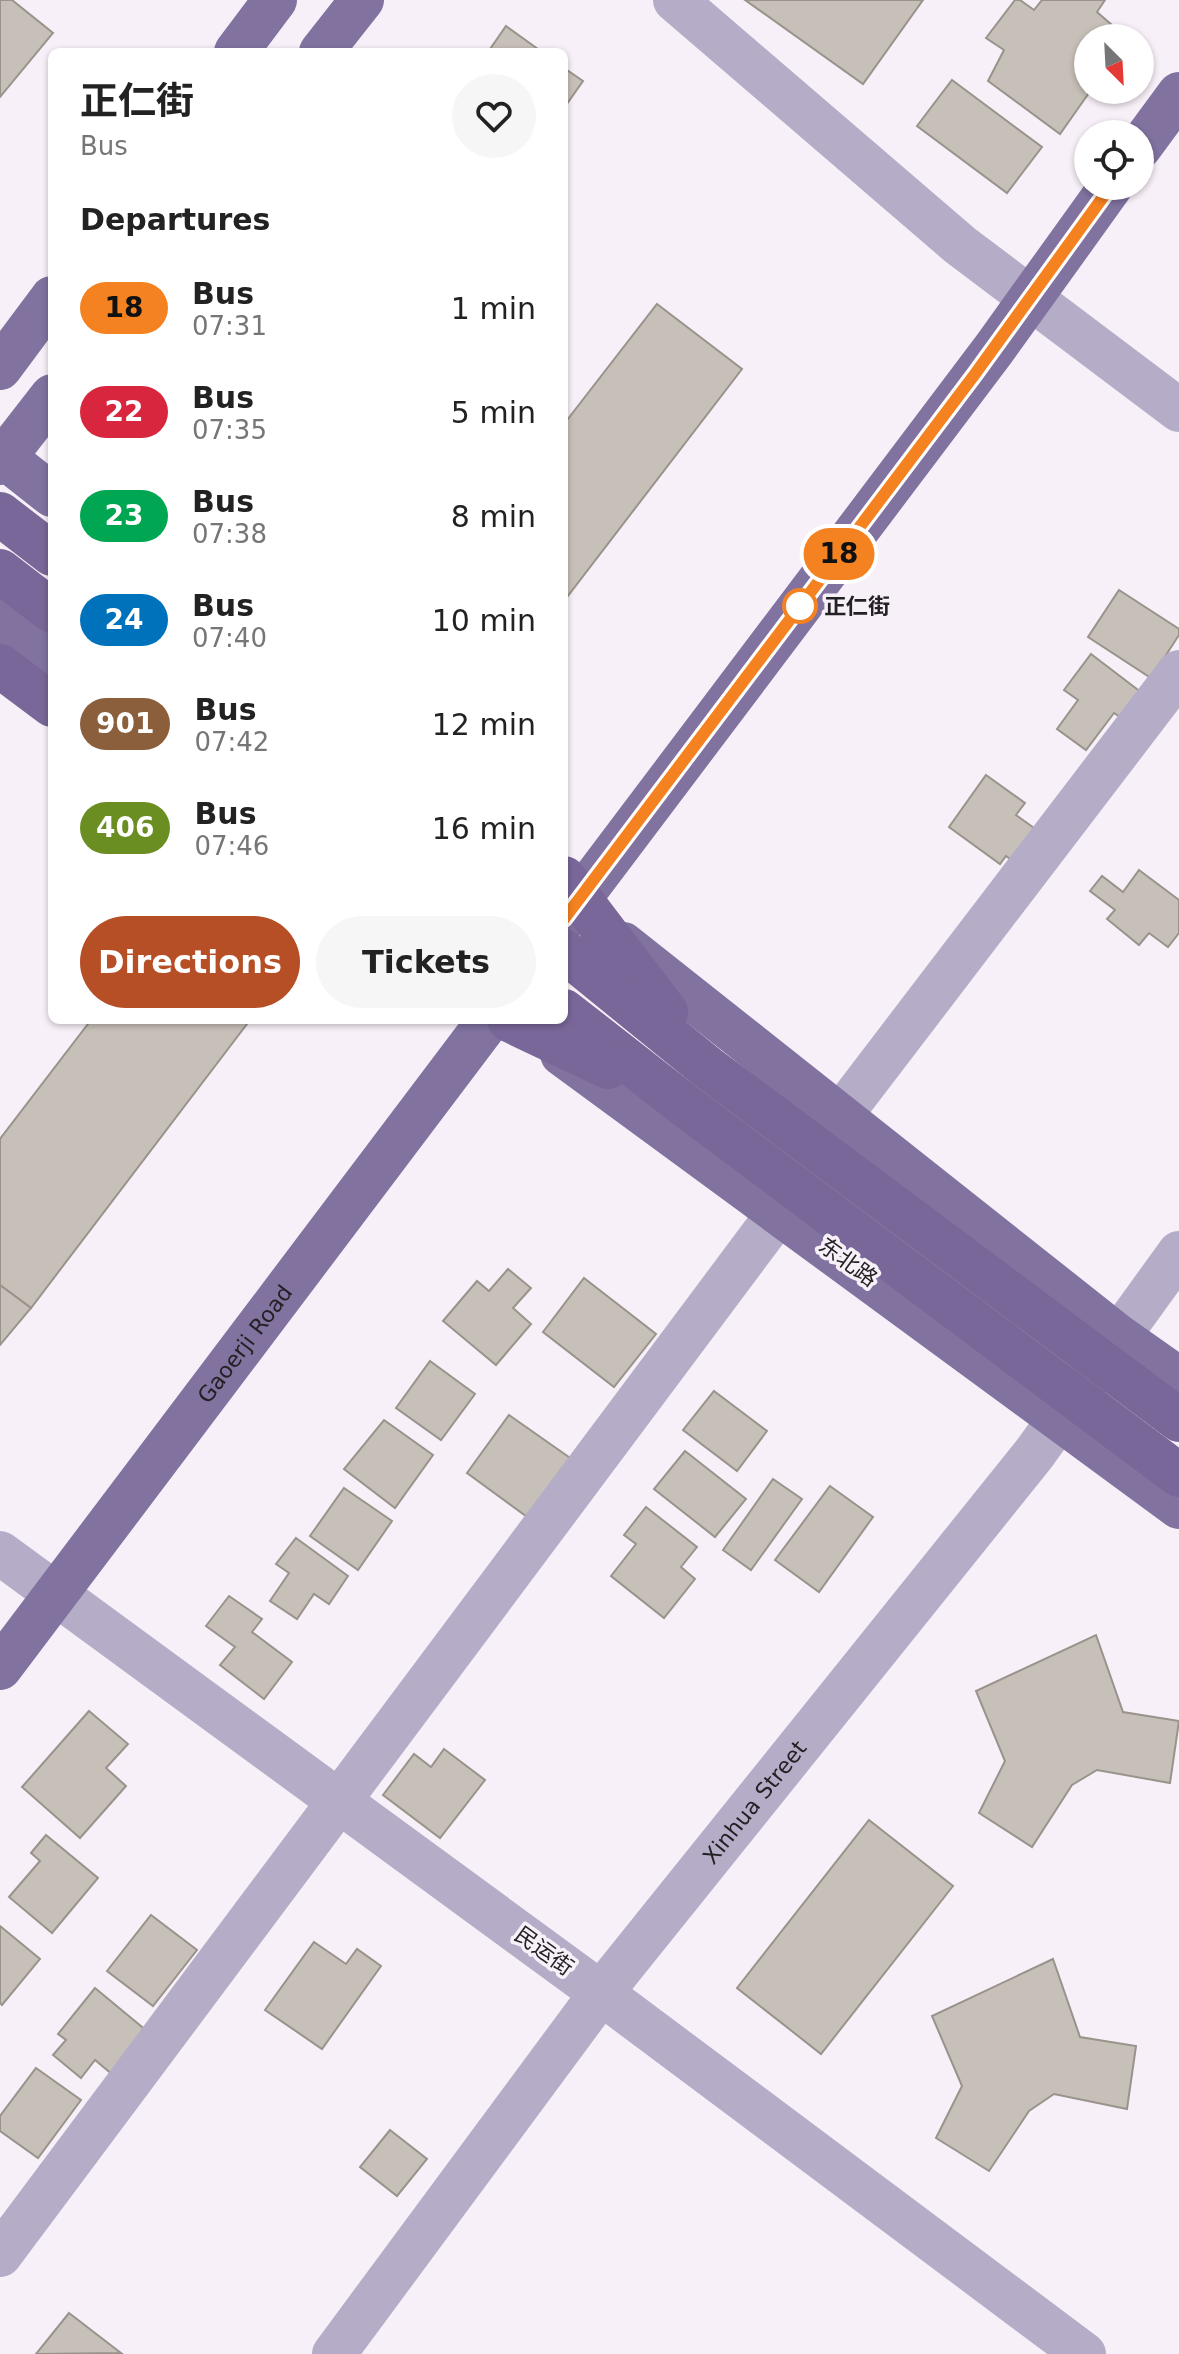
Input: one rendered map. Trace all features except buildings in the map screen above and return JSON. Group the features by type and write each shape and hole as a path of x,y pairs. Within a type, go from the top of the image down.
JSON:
{"highway":[{"path":"0,514 48,551"},
{"path":"0,571 48,608"},
{"path":"2,667 48,702"},
{"path":"568,902 708,1068"},
{"path":"568,954 708,1068 1179,1420"},
{"name":"东北路","path":"568,1014 1179,1475"},
{"path":"520,1024 682,1103"}],"main road":[{"path":"239,48 275,0"},
{"path":"324,48 362,0"},
{"path":"1154,128 1179,94"},
{"path":"568,897 1031,298 1101,200"},
{"path":"0,368 48,303"},
{"path":"48,401 1,458 48,492"},
{"path":"0,616 48,654"},
{"path":"568,902 1118,1336 1179,1379"},
{"name":"Gaoerji Road","path":"0,1668 486,1024"},
{"name":"东北路","path":"518,1024 780,1211 1179,1507"}],"street":[{"path":"675,0 960,245 1179,410"},
{"path":"840,1116 1179,672"},
{"path":"0,2255 780,1211"},
{"name":"Xinhua Street","path":"334,2354 601,1993 1024,1467 1179,1253"},
{"name":"民运街","path":"0,1553 601,1993 1084,2354"}],"bus line":[{"name":"18","path":"568,914 975,374 1101,200"}],"place":[{"name":"正仁街","path":"800,606"}]}
